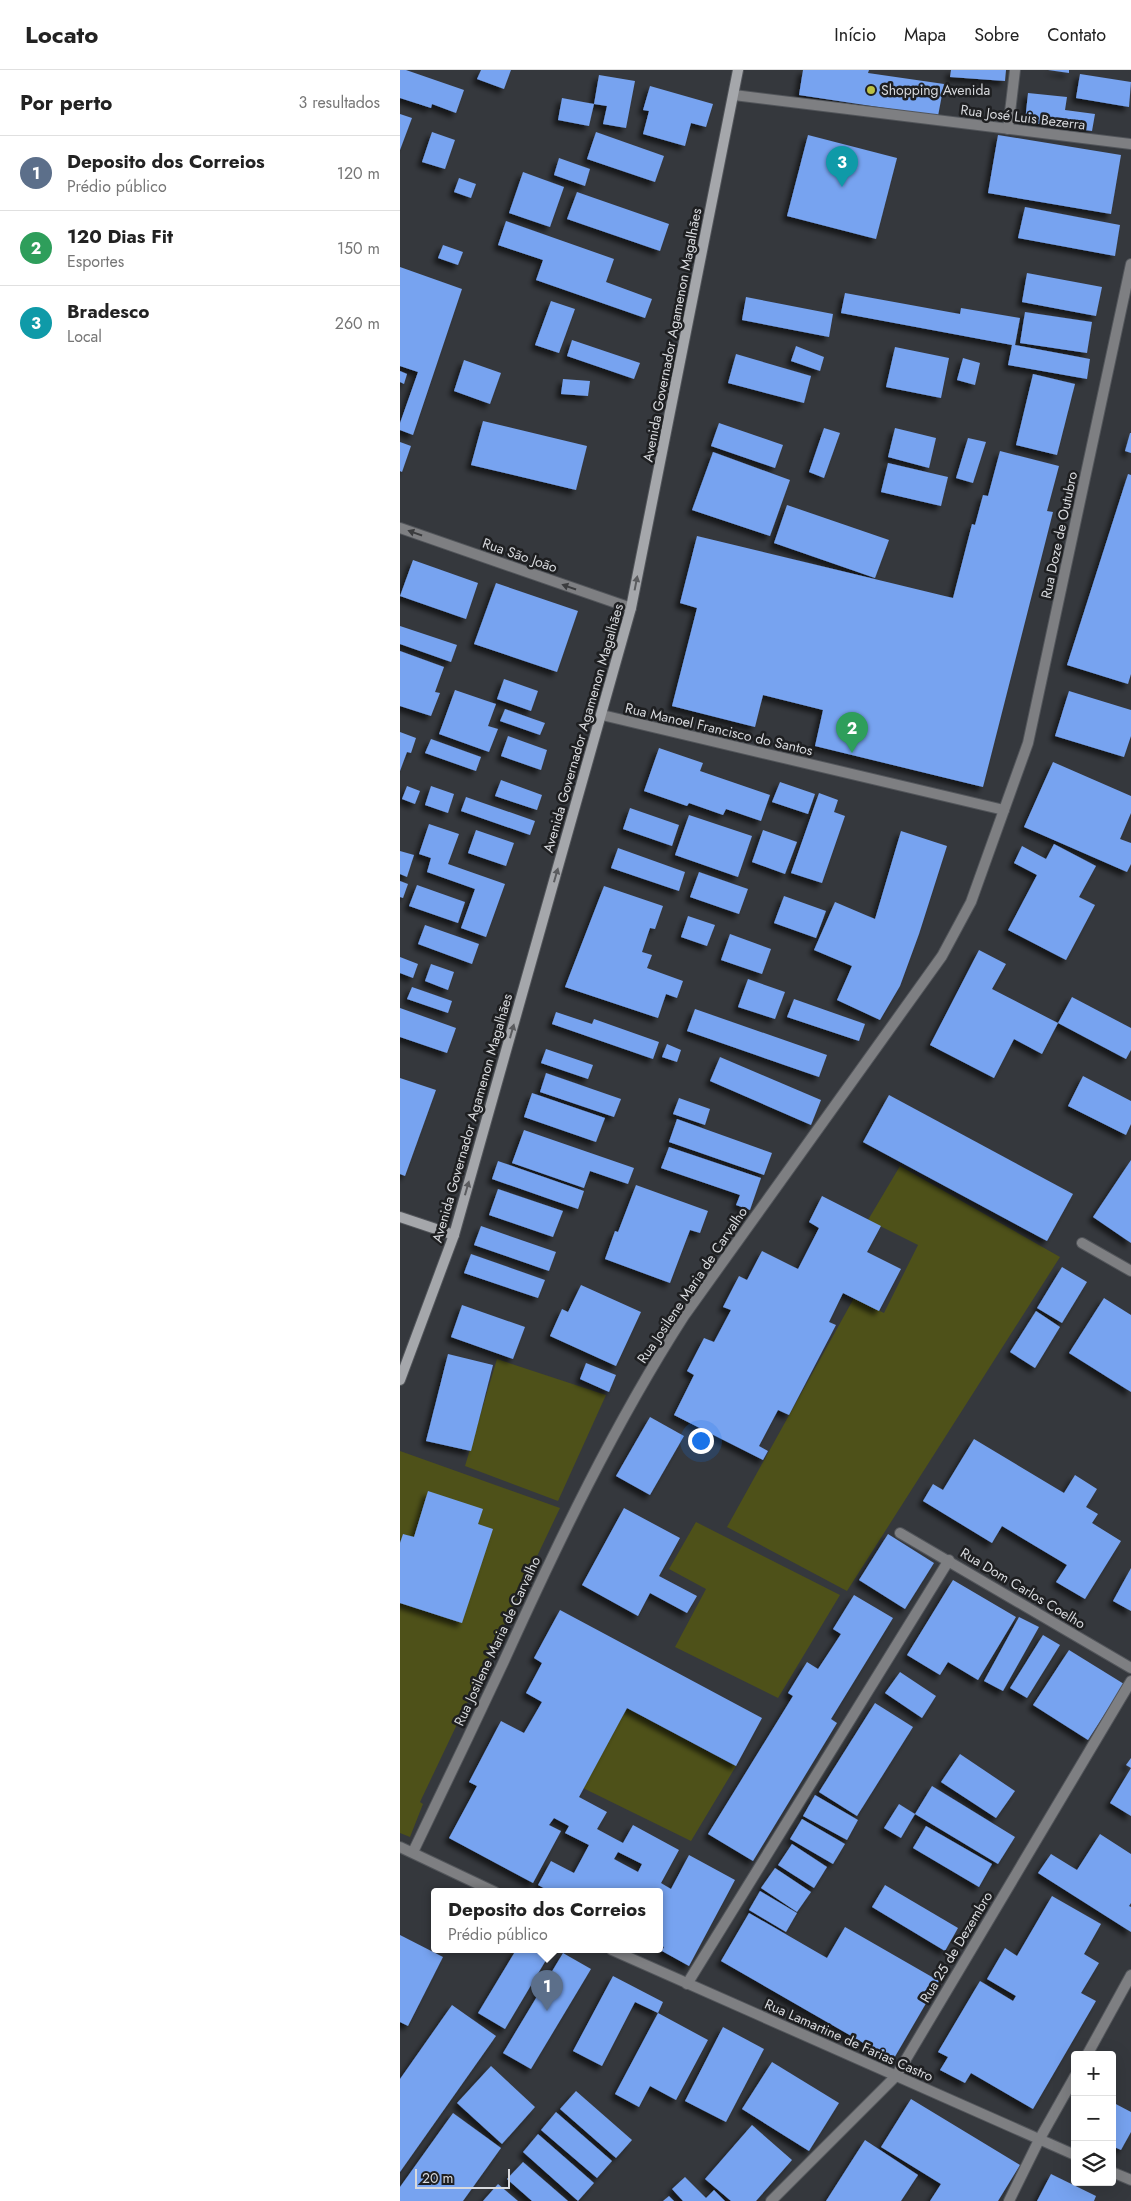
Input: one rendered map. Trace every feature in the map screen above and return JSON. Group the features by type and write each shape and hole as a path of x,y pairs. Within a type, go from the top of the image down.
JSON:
{"main road":[{"name":"Avenida Governador Agamenon Magalhães","path":"400,1380 454,1235 631,608 738,70"},
{"path":"400,1217 454,1235"}],"street":[{"path":"1008,129 1015,70"},
{"name":"Rua José Luis Bezerra","path":"734,96 1131,144"},
{"name":"Rua Doze de Outubro","path":"1004,810 1028,743 1131,264"},
{"name":"Rua São João","path":"400,528 631,608"},
{"name":"Rua Manoel Francisco do Santos","path":"602,715 1004,810"},
{"name":"Rua Josilene Maria de Carvalho","path":"413,1852 535,1591 585,1489 631,1402 684,1316 942,956 971,902 1004,810"},
{"path":"1082,1243 1131,1271"},
{"name":"Rua Dom Carlos Coelho","path":"900,1533 1131,1668"},
{"path":"687,1984 949,1560"},
{"name":"Rua 25 de Dezembro","path":"770,2201 896,2076 1131,1680"},
{"path":"400,1847 487,1888"},
{"name":"Rua Lamartine de Farias Castro","path":"619,1953 1071,2153"},
{"path":"1089,2051 1131,1975"},
{"path":"1010,2201 1039,2140 1071,2083"},
{"path":"1116,2174 1131,2180"}],"green space":[{"path":"900,1166 1060,1257 847,1591 727,1527 854,1298 884,1313 918,1245 868,1220"},
{"path":"497,1359 606,1395 558,1501 465,1466"},
{"path":"400,1451 560,1508 420,1802 423,1804 410,1837 400,1833"},
{"path":"696,1522 840,1595 778,1698 675,1647 706,1589 669,1569"},
{"path":"627,1708 736,1766 691,1841 583,1788"}],"building":[{"path":"400,70 406,70 464,90 456,113 432,104 431,108 400,98"},
{"path":"481,70 511,70 504,89 477,79"},
{"name":"Shopping Avenida","path":"803,70 869,70 868,73 944,84 938,116 799,95"},
{"path":"951,70 1006,70 1005,81 950,77"},
{"path":"1048,70 1069,70 1069,73"},
{"path":"1080,74 1131,82 1129,107 1076,98"},
{"path":"599,75 635,81 626,128 603,124 607,106 594,104"},
{"path":"650,86 713,104 706,127 691,123 685,146 643,134 649,111 643,110"},
{"path":"1028,93 1067,97 1065,110 1095,114 1092,131 1025,122"},
{"path":"562,98 594,104 589,126 558,120"},
{"path":"400,114 412,118 400,150"},
{"path":"432,132 455,140 445,169 422,162"},
{"path":"596,132 664,156 655,182 587,159"},
{"path":"808,135 897,158 876,239 787,216"},
{"path":"998,135 1121,155 1111,214 988,193"},
{"path":"559,158 590,169 585,186 554,175"},
{"path":"523,172 564,187 550,227 509,213"},
{"path":"459,178 476,184 471,198 454,192"},
{"path":"577,192 669,224 660,251 567,219"},
{"path":"1025,207 1120,225 1115,256 1018,238"},
{"path":"506,221 614,259 606,282 652,299 645,318 536,280 543,260 498,245"},
{"path":"443,245 463,252 458,265 438,258"},
{"path":"400,267 462,289 413,435 400,430 400,423 418,372 400,366"},
{"path":"1027,273 1102,287 1096,316 1022,302"},
{"path":"845,293 960,314 961,308 1020,318 1015,345 1090,359 1087,379 1008,365 1012,345 841,313"},
{"path":"746,297 833,314 829,337 742,320"},
{"path":"551,301 575,309 559,353 535,345"},
{"path":"1025,312 1092,322 1087,353 1020,343"},
{"path":"572,340 640,363 634,379 567,356"},
{"path":"796,346 824,357 820,371 791,361"},
{"path":"895,347 949,358 941,398 886,387"},
{"path":"736,354 811,376 804,403 728,383"},
{"path":"963,358 980,363 975,385 957,380"},
{"path":"464,360 501,373 490,404 454,391"},
{"path":"400,371 407,374 404,384 400,382"},
{"path":"1033,374 1075,384 1057,455 1016,445"},
{"path":"563,379 590,381 588,396 561,394"},
{"path":"483,421 587,446 576,490 471,465"},
{"path":"719,423 783,445 775,468 711,446"},
{"path":"824,428 840,433 824,478 809,472"},
{"path":"895,428 936,438 929,468 888,457"},
{"path":"1131,433 1131,453 1125,451"},
{"path":"968,438 986,442 973,483 956,478"},
{"path":"400,442 411,446 402,472 400,471"},
{"path":"1000,451 1059,466 1047,511 1053,512 983,787 815,746 823,710 763,695 755,727 672,706 697,608 680,603 697,536 953,598 972,524 975,525 983,495 988,496"},
{"path":"713,452 790,480 770,536 692,510"},
{"path":"888,463 948,477 941,506 881,492"},
{"path":"1128,474 1131,475 1131,674 1128,684 1067,665"},
{"path":"787,505 889,540 875,578 774,543"},
{"path":"413,560 478,583 466,619 400,596"},
{"path":"496,583 578,611 557,672 474,644"},
{"path":"400,626 457,645 451,662 400,644"},
{"path":"400,651 444,667 435,692 440,693 431,716 400,706"},
{"path":"504,679 538,691 531,711 497,699"},
{"path":"455,690 496,704 488,726 498,729 489,752 439,734"},
{"path":"1069,691 1131,710 1131,736 1124,757 1055,736"},
{"path":"505,709 545,723 540,735 500,721"},
{"path":"400,732 416,738 411,753 407,752 400,771"},
{"path":"508,736 547,750 541,770 501,756"},
{"path":"431,739 481,757 476,771 425,753"},
{"path":"659,748 703,763 700,771 770,795 761,821 726,809 723,815 689,803 687,806 644,791"},
{"path":"1053,762 1131,796 1131,813 1120,839 1131,843 1131,864 1127,872 1024,827"},
{"path":"501,780 542,795 537,810 495,796"},
{"path":"780,782 815,794 808,814 772,802"},
{"path":"407,786 420,791 415,804 402,799"},
{"path":"431,786 454,794 448,813 425,805"},
{"path":"819,793 838,800 834,812 845,816 822,883 791,873"},
{"path":"466,797 535,821 530,835 461,811"},
{"path":"630,808 679,825 672,846 623,829"},
{"path":"689,815 752,836 738,877 675,855"},
{"path":"429,824 459,834 448,864 505,884 486,937 461,928 475,889 427,872 431,858 419,854"},
{"path":"476,830 514,843 506,866 468,853"},
{"path":"763,830 797,842 785,874 752,862"},
{"path":"901,831 947,846 900,986 880,1020 837,1000 852,966 814,950 835,902 875,919"},
{"path":"1054,844 1096,866 1079,897 1095,905 1066,960 1008,930 1037,875 1014,863 1022,846 1046,859"},
{"path":"618,848 685,872 679,891 611,868"},
{"path":"400,851 414,855 407,877 400,874"},
{"path":"699,872 748,889 739,914 690,897"},
{"path":"400,881 408,884 403,898 400,897"},
{"path":"417,885 465,902 458,923 409,906"},
{"path":"604,886 663,906 655,929 650,928 642,952 652,955 647,968 683,981 677,998 666,994 658,1018 565,987"},
{"path":"784,896 826,911 816,938 774,923"},
{"path":"688,916 715,925 707,946 681,937"},
{"path":"425,925 479,944 472,964 418,944"},
{"path":"730,934 771,949 762,974 721,960"},
{"path":"979,950 1006,964 992,989 1058,1023 1042,1054 1014,1039 994,1078 930,1045"},
{"path":"400,957 418,964 413,978 400,973"},
{"path":"431,964 454,972 448,990 425,981"},
{"path":"748,979 785,992 775,1019 738,1007"},
{"path":"412,987 452,1001 448,1013 407,999"},
{"path":"1072,997 1131,1028 1131,1050 1126,1059 1058,1023"},
{"path":"794,999 865,1024 859,1041 787,1017"},
{"path":"400,1008 456,1028 447,1053 400,1037"},
{"path":"695,1009 827,1055 819,1077 687,1031"},
{"path":"556,1012 592,1024 594,1019 659,1042 653,1059 552,1024"},
{"path":"667,1044 681,1050 677,1062 662,1057"},
{"path":"546,1049 593,1065 588,1079 541,1063"},
{"path":"720,1057 821,1100 811,1125 710,1081"},
{"path":"546,1073 621,1099 614,1117 540,1092"},
{"path":"1083,1076 1131,1101 1131,1124 1126,1135 1068,1106"},
{"path":"400,1078 436,1090 405,1176 400,1174"},
{"path":"532,1093 605,1118 596,1142 524,1117"},
{"path":"889,1095 1073,1194 1047,1241 863,1142"},
{"path":"679,1098 710,1109 705,1125 673,1114"},
{"path":"677,1119 772,1153 764,1175 669,1142"},
{"path":"524,1130 634,1168 628,1184 590,1171 584,1188 512,1163"},
{"path":"669,1147 761,1178 750,1210 736,1205 740,1195 661,1168"},
{"path":"1131,1160 1131,1243 1093,1217"},
{"path":"498,1161 584,1191 578,1209 492,1179"},
{"path":"636,1185 708,1211 700,1233 690,1230 670,1283 605,1259 615,1231 618,1232"},
{"path":"498,1189 563,1211 553,1237 489,1215"},
{"path":"822,1196 881,1226 867,1252 901,1269 879,1311 843,1293 829,1322 836,1325 789,1415 778,1410 759,1446 768,1451 763,1460 674,1415 694,1375 687,1371 704,1338 714,1342 731,1310 723,1307 739,1276 747,1280 762,1251 798,1269 819,1228 809,1222"},
{"path":"481,1226 556,1252 549,1271 474,1245"},
{"path":"471,1254 545,1280 538,1298 464,1273"},
{"path":"1062,1267 1087,1282 1062,1323 1037,1308"},
{"path":"581,1285 641,1312 616,1366 550,1336 562,1309 568,1312"},
{"path":"1104,1298 1131,1315 1131,1392 1069,1353"},
{"path":"462,1305 525,1327 513,1359 451,1337"},
{"path":"1036,1311 1060,1327 1035,1368 1010,1352"},
{"path":"448,1354 493,1365 471,1451 426,1441"},
{"path":"586,1363 616,1375 609,1392 580,1379"},
{"path":"650,1417 684,1436 650,1495 616,1476"},
{"path":"974,1439 1064,1493 1075,1475 1097,1489 1086,1507 1098,1514 1092,1523 1121,1541 1085,1599 1056,1582 1067,1565 1002,1526 992,1543 923,1501 933,1484 943,1490"},
{"path":"428,1491 483,1509 478,1524 493,1529 462,1623 400,1603 400,1543 403,1534 414,1537"},
{"path":"624,1508 680,1538 659,1576 697,1596 687,1613 650,1593 638,1616 582,1585"},
{"path":"888,1534 934,1563 905,1609 859,1580"},
{"path":"1131,1568 1131,1611 1113,1601"},
{"path":"953,1580 1016,1617 978,1680 948,1662 940,1675 907,1655"},
{"path":"854,1595 893,1618 831,1719 837,1723 753,1861 708,1834 793,1696 788,1693 807,1662 818,1669 841,1634 833,1629"},
{"path":"560,1610 762,1718 736,1766 627,1708 579,1797 607,1812 597,1829 623,1843 633,1825 679,1850 661,1883 671,1889 689,1855 735,1880 689,1966 663,1952 663,1888 544,1888 538,1885 551,1861 574,1873 589,1845 565,1833 569,1826 554,1818 549,1825 561,1831 533,1883 449,1838 477,1786 469,1782 501,1721 524,1733 542,1702 526,1693 542,1663 534,1658","holes":["618,1852 642,1864 638,1872 614,1859"]},
{"path":"1019,1617 1039,1627 1003,1691 984,1681"},
{"path":"1043,1635 1060,1645 1027,1698 1010,1688"},
{"path":"1069,1650 1124,1684 1088,1740 1033,1705"},
{"path":"900,1672 936,1696 922,1718 885,1693"},
{"path":"875,1703 913,1727 857,1816 819,1792"},
{"path":"960,1754 1015,1791 996,1818 941,1782"},
{"path":"1131,1758 1131,1768 1126,1765"},
{"path":"1131,1768 1131,1816 1110,1803"},
{"path":"932,1786 1015,1837 998,1864 915,1814"},
{"path":"815,1795 858,1820 847,1840 803,1816"},
{"path":"899,1804 915,1814 901,1838 884,1828"},
{"path":"802,1819 845,1844 833,1864 790,1839"},
{"path":"926,1826 992,1864 979,1887 913,1848"},
{"path":"1100,1834 1131,1854 1131,1903 1129,1906 1131,1907 1131,1932 1038,1873 1051,1854 1077,1870"},
{"path":"792,1844 827,1867 814,1888 778,1865"},
{"path":"775,1868 811,1892 797,1912 761,1888"},
{"path":"885,1885 958,1928 945,1951 872,1907"},
{"path":"760,1891 797,1913 786,1932 749,1910"},
{"path":"1052,1896 1101,1924 1084,1954 1099,1963 1081,1993 1096,2001 1033,2109 971,2073 965,2083 940,2070 948,2057 938,2052 980,1981 1013,2001 1016,1996 987,1979 1005,1948 1017,1956"},
{"path":"749,1913 827,1958 845,1927 939,1981 893,2060 721,1961"},
{"path":"400,1935 431,1951 431,1953 443,1957 408,2026 400,2022"},
{"path":"514,1953 550,1953 505,2029 478,2013"},
{"path":"563,1953 591,1969 531,2069 503,2053"},
{"path":"613,1976 663,2002 658,2013 635,2002 602,2066 573,2051"},
{"path":"452,2005 496,2036 400,2172 400,2079"},
{"path":"658,2013 708,2040 676,2100 650,2086 639,2107 615,2094"},
{"path":"723,2027 764,2049 726,2122 685,2101"},
{"path":"772,2062 839,2103 809,2151 742,2109"},
{"path":"491,2066 535,2107 502,2144 457,2103"},
{"path":"576,2091 632,2140 616,2158 560,2109"},
{"path":"911,2099 1020,2165 998,2201 930,2201 941,2184 881,2147"},
{"path":"1116,2104 1131,2112 1131,2132 1121,2150 1116,2148"},
{"path":"556,2112 612,2161 597,2178 541,2130"},
{"path":"453,2113 501,2148 463,2201 400,2201 400,2187"},
{"path":"752,2125 792,2160 756,2201 731,2201 705,2179"},
{"path":"538,2134 594,2183 578,2201 523,2152"},
{"path":"865,2140 918,2175 901,2201 826,2201"},
{"path":"523,2162 568,2201 532,2201 507,2179"},
{"path":"1051,2174 1071,2184 1071,2186 1076,2186 1096,2196 1094,2201 1037,2201"},
{"path":"685,2177 706,2198 714,2190 725,2201 683,2201 672,2189"},
{"path":"498,2184 518,2201 483,2201"},
{"path":"669,2196 674,2201 663,2201"}],"place":[{"name":"Shopping Avenida","path":"871,90"},
{"name":"Bradesco","path":"842,187"},
{"name":"120 Dias Fit","path":"852,753"},
{"name":"Deposito dos Correios","path":"547,2011"}]}
